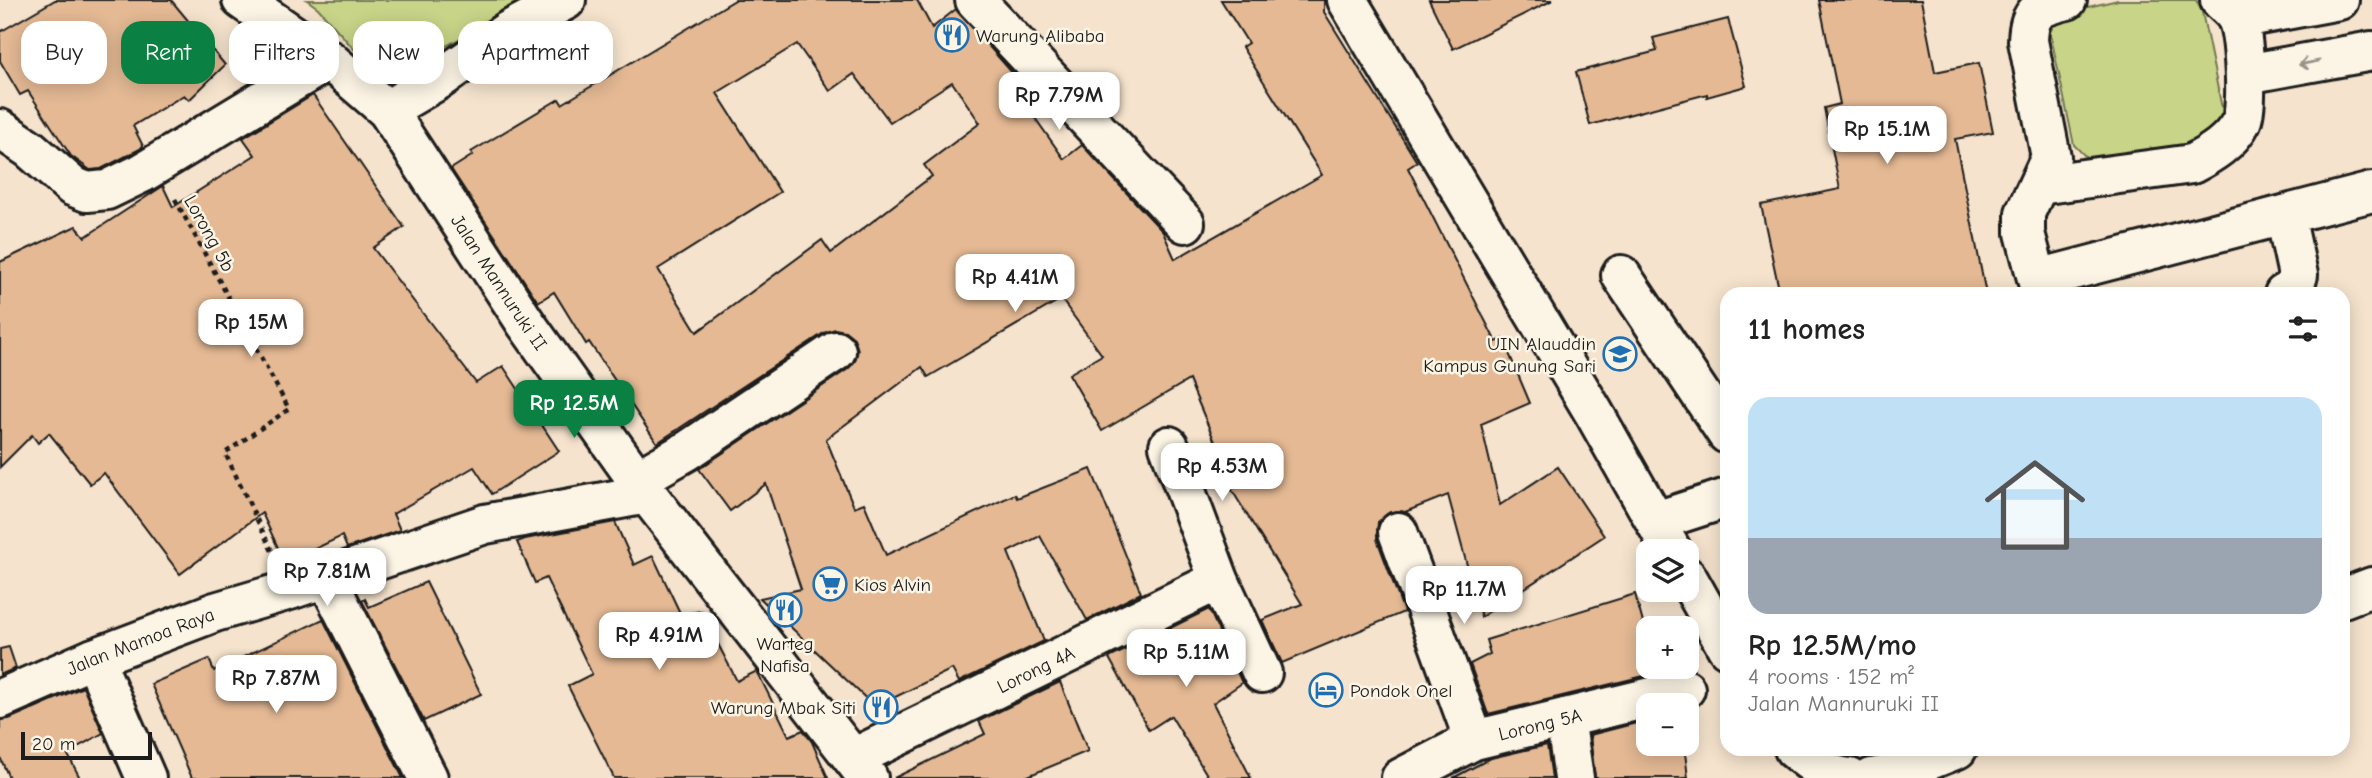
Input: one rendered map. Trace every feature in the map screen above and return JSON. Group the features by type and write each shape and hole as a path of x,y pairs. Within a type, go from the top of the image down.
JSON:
{"street":[{"name":"Jalan Mannuruki II","path":"242,0 272,21"},
{"path":"387,110 440,79 508,31 566,0"},
{"path":"975,0 1185,223"},
{"path":"1347,0 1594,413 1664,536 1720,502"},
{"path":"2067,0 2045,5 2033,14 2028,24 2028,41 2051,157 2025,213 2025,233 2040,286 2372,192"},
{"path":"2039,185 2192,164 2208,155 2234,133 2243,120 2246,74 2229,10 2339,0"},
{"path":"2246,74 2372,51"},
{"name":"Jalan Mannuruki II","path":"339,69 387,110 524,322 750,629 860,768"},
{"path":"0,129 30,149 72,186 87,192 107,190 156,164 289,84"},
{"path":"2285,215 2298,275 2295,287"},
{"path":"1621,275 1720,424"},
{"name":"Jalan Mamoa Raya","path":"0,699 94,658 215,612 290,590 485,524 643,486 687,451 836,351"},
{"path":"1169,446 1219,580 1262,673"},
{"path":"1398,532 1474,740"},
{"path":"327,577 428,778"},
{"name":"Lorong 4A","path":"860,768 1219,580"},
{"path":"2350,595 2372,587"},
{"path":"1699,598 1720,636"},
{"path":"94,658 146,778"},
{"name":"Lorong 5A","path":"1401,778 1474,740 1685,689"},
{"path":"1565,718 1574,778"},
{"path":"1802,756 1818,769 1838,777 1850,778"},
{"path":"1872,778 1894,774 1939,756"}],"path":[{"name":"Lorong 5b","path":"156,164 289,409 225,453 290,590"}],"green space":[{"path":"307,0 534,0 494,21 458,21 458,40 444,47 444,21 353,21 353,48 339,32 339,21 329,21"},
{"path":"2118,0 2196,0 2202,12 2224,118 2203,142 2098,162 2084,155 2074,145 2050,32 2057,19 2071,11"}],"building":[{"path":"55,0 171,0 188,21 121,21 121,84 205,84 189,100 184,95 133,126 143,146 140,149 101,169 90,170 71,156 28,91 20,95 0,61 0,32"},
{"path":"735,0 917,0 932,28 956,9 1015,76 1009,81 1064,159 1082,145 1163,232 1175,259 1322,175 1242,47 1248,43 1221,0 1324,0 1324,12 1417,162 1408,168 1496,342 1503,339 1530,403 1481,424 1500,505 1558,467 1604,536 1481,617 1448,495 1405,512 1390,512 1378,522 1377,539 1404,612 1282,663 1262,620 1302,604 1206,448 1215,442 1189,380 1102,431 1069,374 1102,355 1061,299 928,377 922,367 826,439 854,507 864,503 886,555 1015,494 1017,498 1091,469 1141,593 1087,620 1040,536 1008,552 1044,641 959,682 952,669 875,707 760,598 801,589 766,484 730,511 699,469 848,369 855,361 858,350 854,338 845,331 835,329 824,333 657,443 589,342 586,344 554,292 538,302 451,169 473,155 471,152 559,99 562,104 595,84 613,84 613,73","holes":["797,44 830,91 854,74 890,122 952,82 980,123 924,165 932,176 831,253 822,240 697,332 658,269 780,192 717,93"]},
{"path":"1429,0 1553,0 1453,49"},
{"path":"1819,0 1921,0 1935,72 1979,63 1993,132 1955,139 1985,287 1779,287 1761,205 1840,189 1824,108 1840,104"},
{"path":"1728,19 1746,86 1590,125 1576,72 1657,51 1653,38"},
{"path":"215,53 225,65 215,75"},
{"path":"313,95 404,227 373,248 476,383 503,366 559,451 492,494 474,467 393,514 400,530 347,548 342,536 285,563 262,513 180,574 104,473 90,484 49,433 38,443 32,435 0,467 0,262 76,226 85,237 163,186 173,207 255,155 243,138"},
{"path":"615,522 634,565 653,556 681,615 701,611 737,681 757,671 789,736 803,730 812,742 828,778 614,778 568,686 592,674 546,578 535,583 517,542"},
{"path":"426,582 481,694 424,721 362,601 365,599 369,607"},
{"path":"1635,594 1641,616 1636,616 1636,678 1488,714 1470,664 1490,654 1486,640"},
{"path":"1209,609 1242,683 1213,703 1251,778 1209,778 1171,716 1149,730 1109,658"},
{"path":"323,619 403,778 192,778 151,684 209,659 214,671"},
{"path":"9,647 16,668 0,675 0,649"},
{"path":"1060,682 1088,751 1023,778 894,778 985,734 979,721"},
{"path":"83,687 103,733 67,753 80,778 9,778 0,757 0,720 9,719"},
{"path":"1636,723 1636,756 1685,756 1688,778 1595,778 1590,735"},
{"path":"1547,745 1552,778 1453,778 1491,758"}],"place":[{"name":"Warung Alibaba","path":"952,35"},
{"name":"UIN Alauddin Kampus Gunung Sari","path":"1620,354"},
{"name":"Kios Alvin","path":"830,584"},
{"name":"Warteg Nafisa","path":"785,610"},
{"name":"Pondok Onel","path":"1326,690"},
{"name":"Warung Mbak Siti","path":"881,707"}]}
